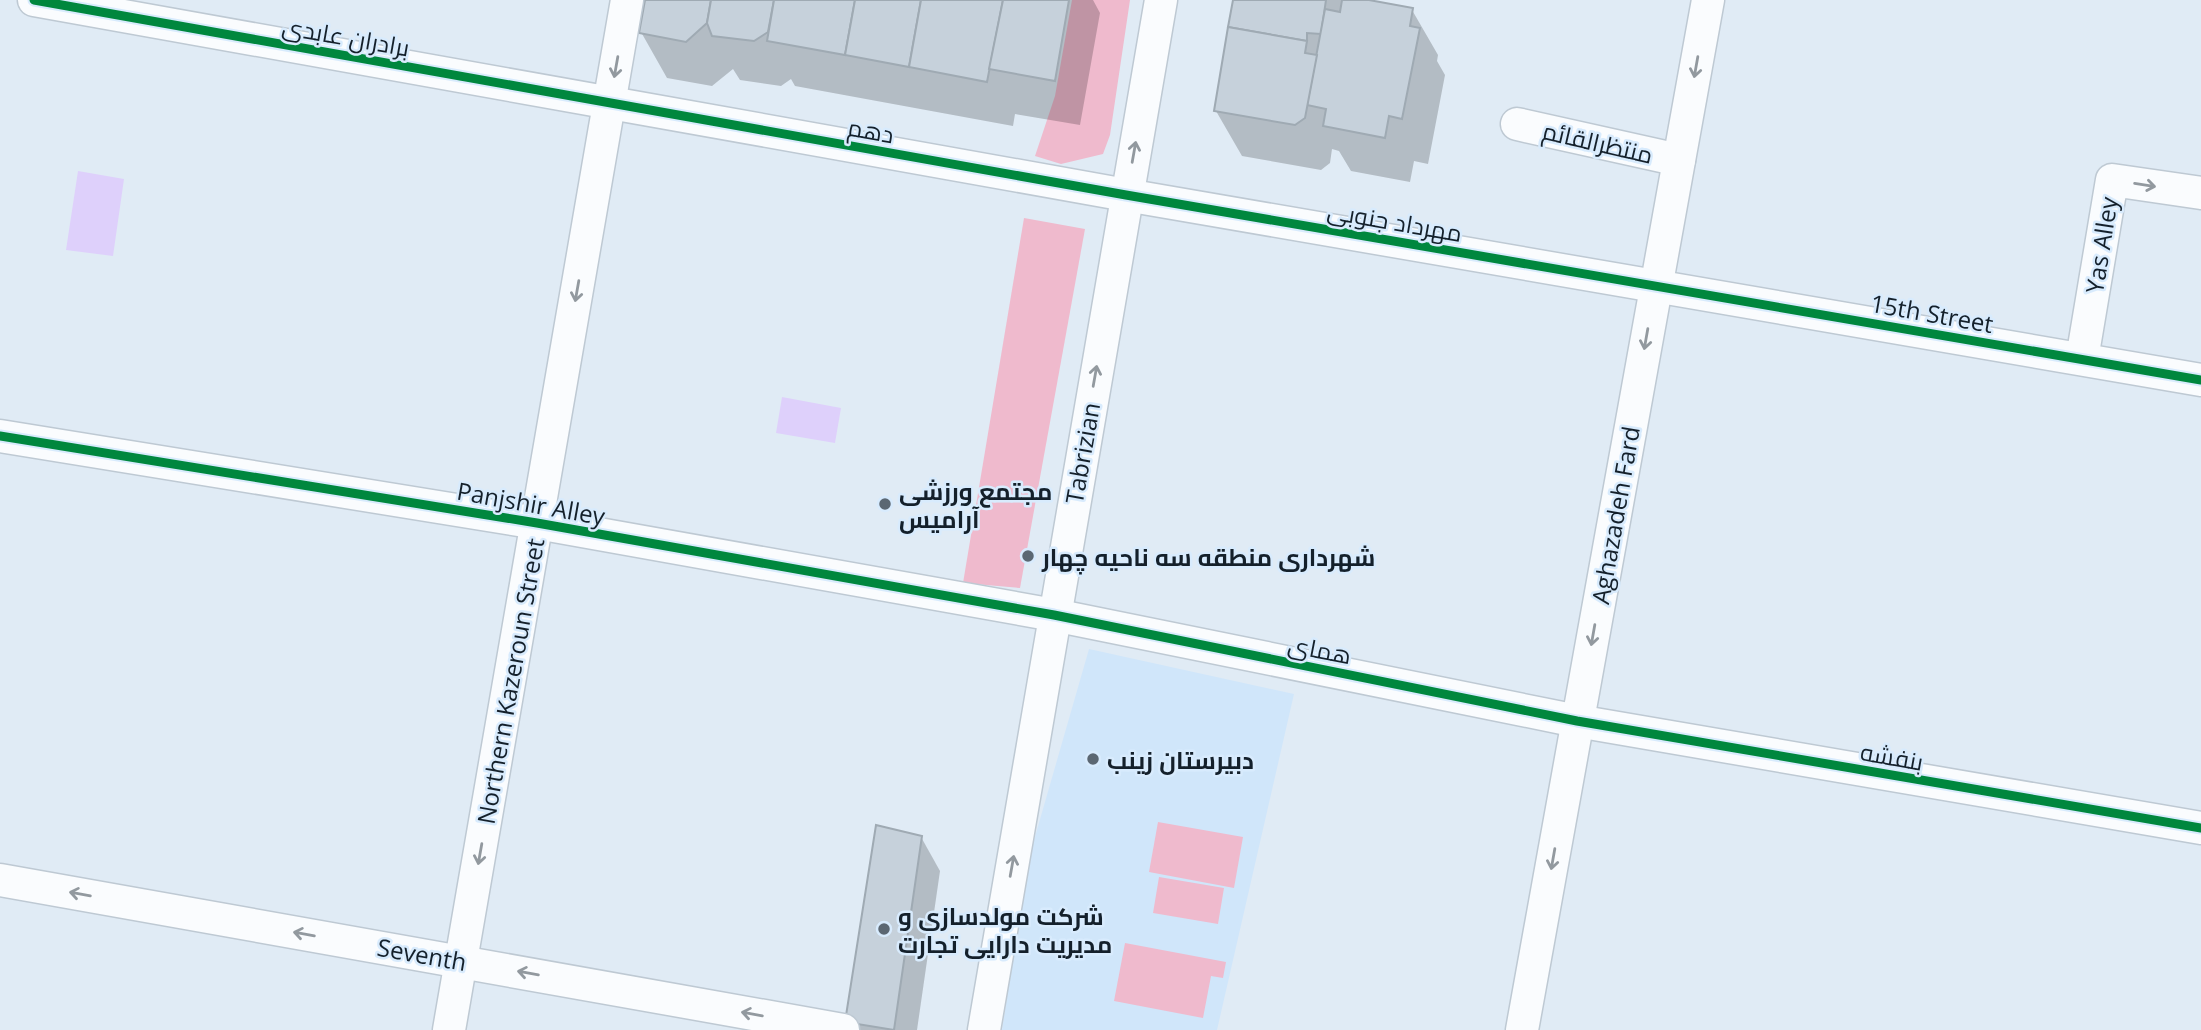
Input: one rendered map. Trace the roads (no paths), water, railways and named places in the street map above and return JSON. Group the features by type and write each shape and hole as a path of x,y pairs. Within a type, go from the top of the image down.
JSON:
{"street":[{"name":"برادران عابدی","path":"34,0 610,103"},
{"name":"Northern Kazeroun Street","path":"449,1030 628,0"},
{"name":"Tabrizian","path":"984,1030 1161,0"},
{"name":"Aghazadeh Fard","path":"1522,1030 1708,0"},
{"name":"دهم","path":"610,103 1126,195"},
{"name":"منتظرالقائم","path":"1517,124 1679,160"},
{"name":"Yas Alley","path":"2082,359 2112,180 2201,194"},
{"name":"مهرداد جنوبی","path":"1126,195 1656,285"},
{"name":"15th Street","path":"1656,285 2201,380"},
{"name":"Panjshir Alley","path":"0,436 537,523 1055,615"},
{"name":"همای","path":"1055,615 1577,721"},
{"name":"بنفشه","path":"1577,721 2201,828"},
{"name":"Seventh","path":"0,880 844,1030"}],"place":[{"name":"مجتمع ورزشی آرامیس","path":"885,504"},
{"name":"شهرداری منطقه سه ناحیه چهار","path":"1028,556"},
{"name":"دبیرستان زینب","path":"1093,759"},
{"name":"شرکت مولدسازی و مدیریت دارایی تجارت","path":"884,929"}]}
